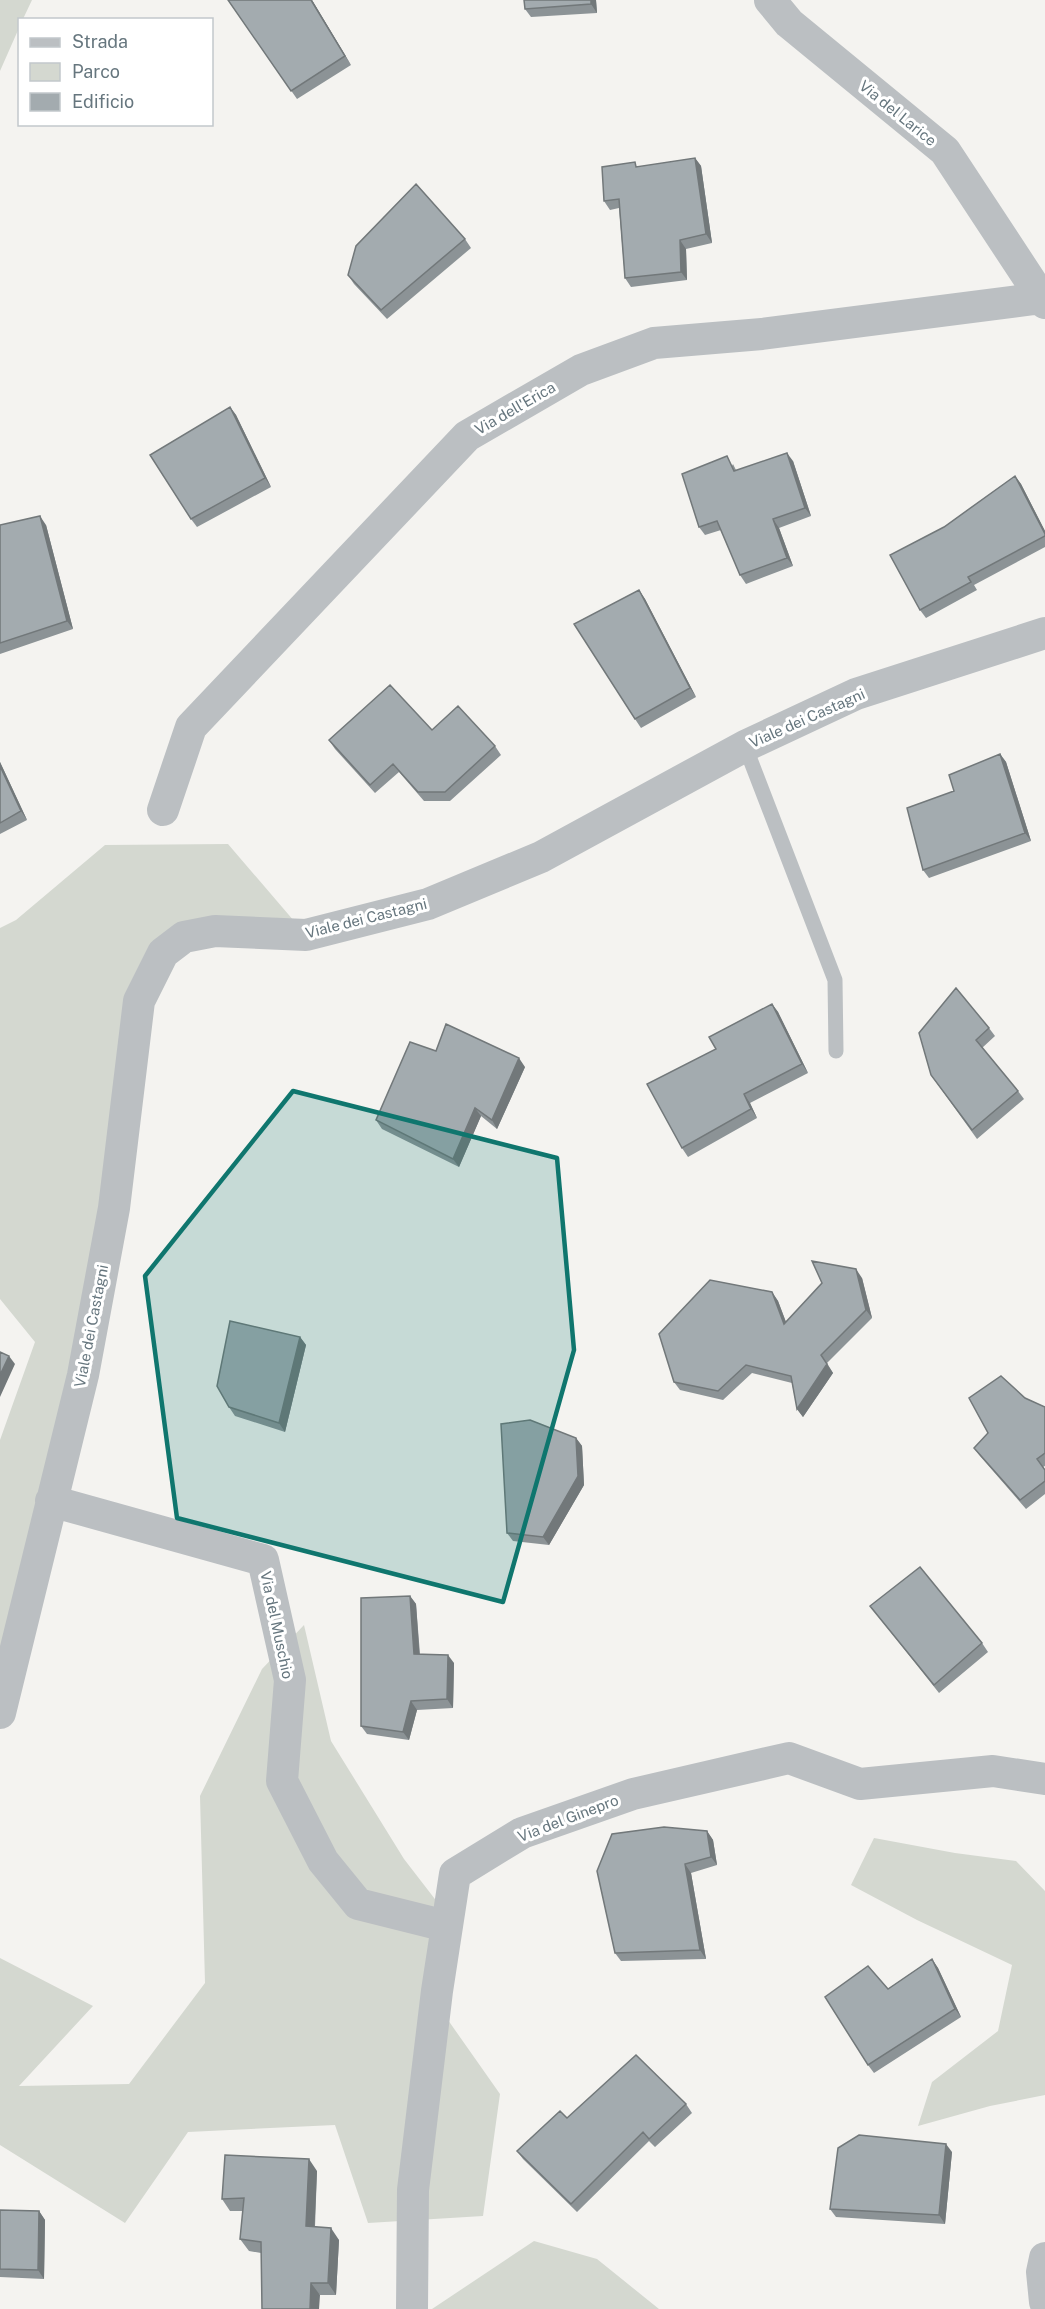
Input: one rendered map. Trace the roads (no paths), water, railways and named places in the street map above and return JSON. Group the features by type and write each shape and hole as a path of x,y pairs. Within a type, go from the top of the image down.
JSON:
{"street":[{"name":"Via del Larice","path":"770,0 789,23 945,151 1043,300"},
{"name":"Via dell'Erica","path":"163,810 191,727 467,436 581,370 654,343 762,334 1043,300"},
{"name":"Viale dei Castagni","path":"0,1713 83,1375 114,1208 139,1001 163,953 184,937 215,931 306,935 428,904 541,857 745,746 856,694 1045,633"},
{"name":"Via del Muschio","path":"51,1502 263,1560 290,1680 282,1781 323,1861 358,1904 446,1926"},
{"name":"Via del Ginepro","path":"412,2309 413,2190 446,1926 455,1874 522,1833 633,1794 789,1758 860,1784 993,1771 1045,1779"},
{"path":"1045,2258 1042,2272 1045,2302"}],"lane":[{"path":"745,746 836,980 836,1051"}]}
